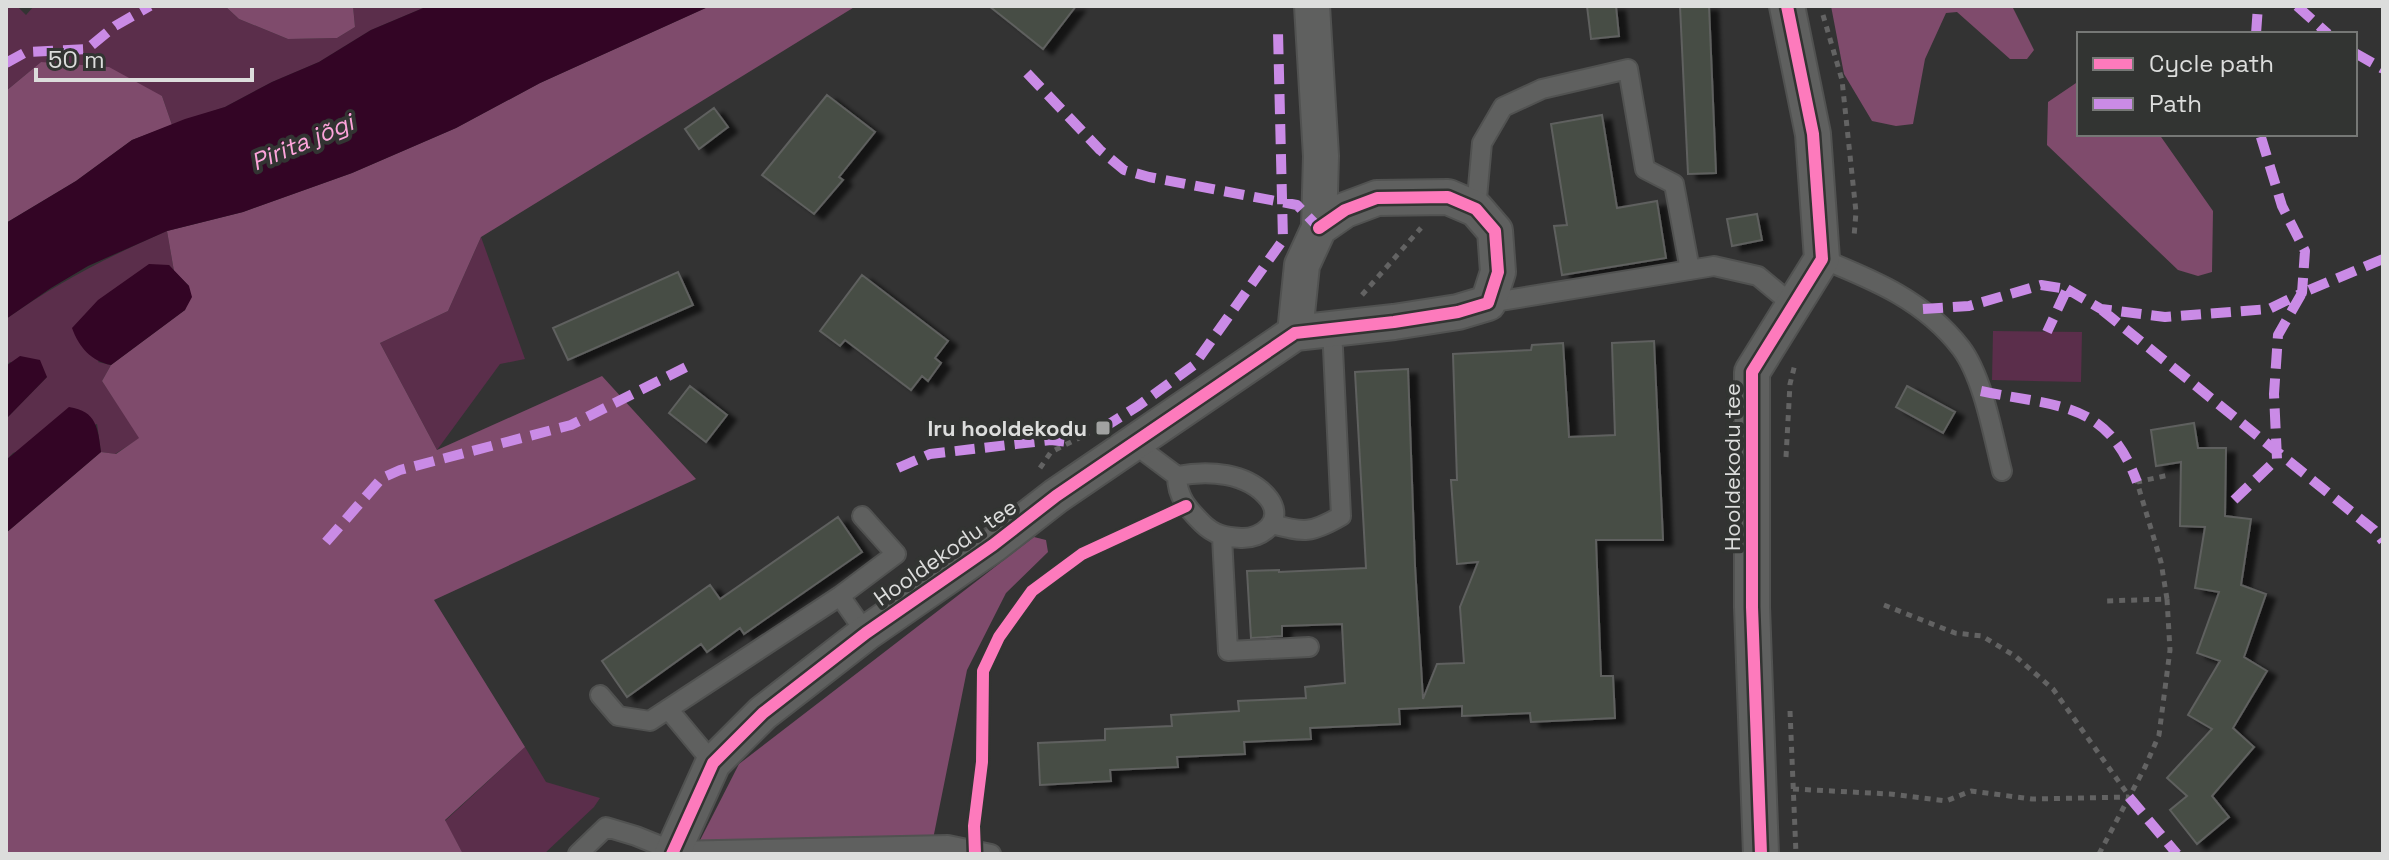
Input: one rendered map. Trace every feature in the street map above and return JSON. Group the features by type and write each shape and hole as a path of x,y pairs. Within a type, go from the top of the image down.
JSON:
{"street":[{"path":"1312,6 1321,156 1319,228 1302,265 1295,333 1407,320 1458,312 1488,303 1498,272 1495,231 1462,203 1377,198 1345,210 1319,228"},
{"path":"1787,6 1835,264"},
{"name":"Hooldekodu tee","path":"1761,854 1752,607 1752,372 1793,305 1835,264"},
{"name":"Hooldekodu tee","path":"673,852 713,763 763,713 866,633 993,545 1056,496 1295,333"}],"lane":[{"path":"1462,203 1482,143 1503,107 1542,89 1628,69 1645,169 1674,184 1690,270"},
{"path":"1835,264 1882,284 1923,309 1962,349 1981,391 2002,471"},
{"path":"1488,303 1714,266 1758,276 1793,305"},
{"path":"1272,524 1294,531 1317,530 1341,516 1332,328"},
{"path":"1133,443 1177,476 1198,472 1229,475 1255,486 1270,501 1274,511 1272,524 1260,536 1222,537 1204,526 1186,506 1177,492 1177,476"},
{"path":"600,695 618,716 650,721 840,596 896,554 862,516"},
{"path":"1222,537 1228,651 1309,647"},
{"path":"840,596 866,633"},
{"path":"668,709 713,763"},
{"path":"578,854 606,827 673,852 948,845 991,854"}],"path":[{"path":"1821,6 1842,80 1856,212 1854,248 1835,264"},
{"path":"1332,328 1462,203"},
{"path":"1786,460 1790,384 1796,359"},
{"path":"2099,854 2159,735 2170,650 2167,599 2161,562 2137,482 2169,475"},
{"path":"2105,601 2167,599"},
{"path":"1884,605 1955,633 1982,636 2015,656 2053,689 2129,797"},
{"path":"1789,698 1796,854"},
{"path":"1793,789 1890,794 1946,801 1971,791 2032,799 2129,797"}],"shaded area":[{"path":"6,6 17,6 26,15 34,6 225,6 239,19 288,39 337,38 355,27 353,6 428,6 371,30 319,62 225,107 172,125 162,96 41,62 6,91"},
{"path":"225,6 353,6 355,27 337,38 288,39 239,19"},
{"path":"710,6 856,6 481,237 448,311 380,343 437,450 602,376 696,479 434,600 525,747 445,820 463,854 6,854 6,533 101,452 116,454 139,438 102,381 111,365 185,310 189,286 174,271 167,231 243,212 352,173 456,128 540,83"},
{"path":"1831,6 2012,6 2034,50 2027,59 2010,59 1957,12 1946,13 1925,59 1913,124 1896,126 1872,121 1844,74"},
{"path":"41,62 109,67 162,96 172,125 132,140 76,181 6,223 6,91"},
{"path":"2077,82 2077,136 2160,136 2213,211 2212,272 2198,276 2178,270 2047,145 2048,102"},
{"path":"167,231 174,271 169,265 98,362 111,365 102,381 140,438 115,454 101,452 97,424 13,453 6,460 6,419 47,377 10,362 6,366 6,319 84,271"},
{"path":"481,237 525,359 500,364 437,450 380,343 448,311"},
{"path":"1993,331 2082,332 2081,382 1992,380"},
{"path":"1034,537 1046,540 1048,552 1006,593 967,670 930,854 693,854 739,764"},
{"path":"525,747 546,782 600,798 544,854 463,854 445,821"}],"water":[{"name":"Pirita jõgi","path":"428,6 710,6 540,83 456,128 352,173 243,212 167,231 88,266 6,319 6,223 76,181 132,140 225,107 319,62 371,30"},
{"path":"149,264 169,265 189,286 192,297 185,310 111,365 97,360 82,347 72,328 98,300"},
{"path":"20,356 40,360 47,377 6,419 6,366"},
{"path":"69,407 91,417 97,429 101,452 6,533 6,460"}],"building":[{"path":"989,6 1076,6 1043,49"},
{"path":"1587,6 1616,6 1619,36 1591,39"},
{"path":"1680,6 1709,6 1716,173 1688,174"},
{"path":"827,95 875,132 839,177 843,180 814,214 762,175"},
{"path":"714,108 728,127 699,149 685,129"},
{"path":"1602,115 1617,208 1657,201 1666,258 1562,275 1554,226 1567,225 1551,124"},
{"path":"1757,214 1762,240 1732,246 1727,219"},
{"path":"678,272 693,305 568,360 553,328"},
{"path":"862,275 948,341 935,358 941,363 928,381 922,376 911,390 845,340 840,346 820,331"},
{"path":"1654,341 1663,540 1596,540 1601,676 1613,676 1615,718 1531,722 1530,713 1462,716 1462,706 1399,709 1400,724 1310,728 1311,739 1244,742 1245,754 1177,757 1178,767 1110,770 1111,781 1040,785 1038,743 1105,740 1105,729 1172,726 1171,715 1239,711 1238,701 1306,698 1305,687 1345,683 1342,624 1282,626 1282,636 1251,638 1247,571 1366,568 1355,372 1408,369 1423,699 1437,664 1464,663 1460,607 1478,562 1457,564 1451,480 1457,480 1453,354 1531,350 1532,345 1563,343 1569,437 1615,435 1612,343"},
{"path":"690,386 727,415 706,442 669,413"},
{"path":"1907,386 1955,412 1943,433 1896,407"},
{"path":"2194,423 2198,448 2226,448 2225,516 2251,519 2241,585 2266,594 2244,657 2267,671 2233,728 2254,747 2212,796 2229,817 2197,844 2170,810 2187,796 2167,778 2212,729 2188,715 2220,661 2197,653 2219,592 2195,588 2205,527 2180,526 2181,462 2156,466 2151,430"},
{"path":"838,517 862,552 744,634 740,628 707,652 701,644 627,697 602,661 710,585 720,599"}],"marked path":[{"path":"6,63 26,52 87,49 115,26 150,6"},
{"path":"2256,32 2258,6"},
{"path":"2297,6 2326,32"},
{"path":"1103,428 1194,365 1283,240 1278,32"},
{"path":"2357,54 2383,69"},
{"path":"1027,73 1100,150 1124,170 1297,205 1319,228"},
{"path":"2067,289 2101,309 2165,317 2269,309 2302,293 2305,251 2282,206 2261,136"},
{"path":"2234,500 2277,459 2274,394 2278,335 2302,293 2383,259"},
{"path":"1923,309 1969,306 2041,285 2067,289 2047,332"},
{"path":"2102,310 2374,530 2383,541"},
{"path":"326,542 382,478 400,470 571,425 688,366"},
{"path":"1981,391 2055,405 2094,421 2111,435 2125,455 2137,482"},
{"path":"898,468 930,454 1051,440 1067,442"},
{"path":"2129,797 2177,854"}],"cycle path":[{"path":"1761,854 1752,607 1752,372 1822,259 1813,134 1787,6"},
{"path":"672,854 713,763 763,713 866,633 993,545 1056,496 1295,333 1394,322 1458,312 1488,303 1498,272 1495,231 1476,209 1448,197 1377,198 1345,210 1319,228"},
{"path":"975,854 974,826 982,762 983,671 999,637 1032,591 1082,554 1186,506"}],"place":[{"name":"Iru hooldekodu","path":"1103,428"}]}
